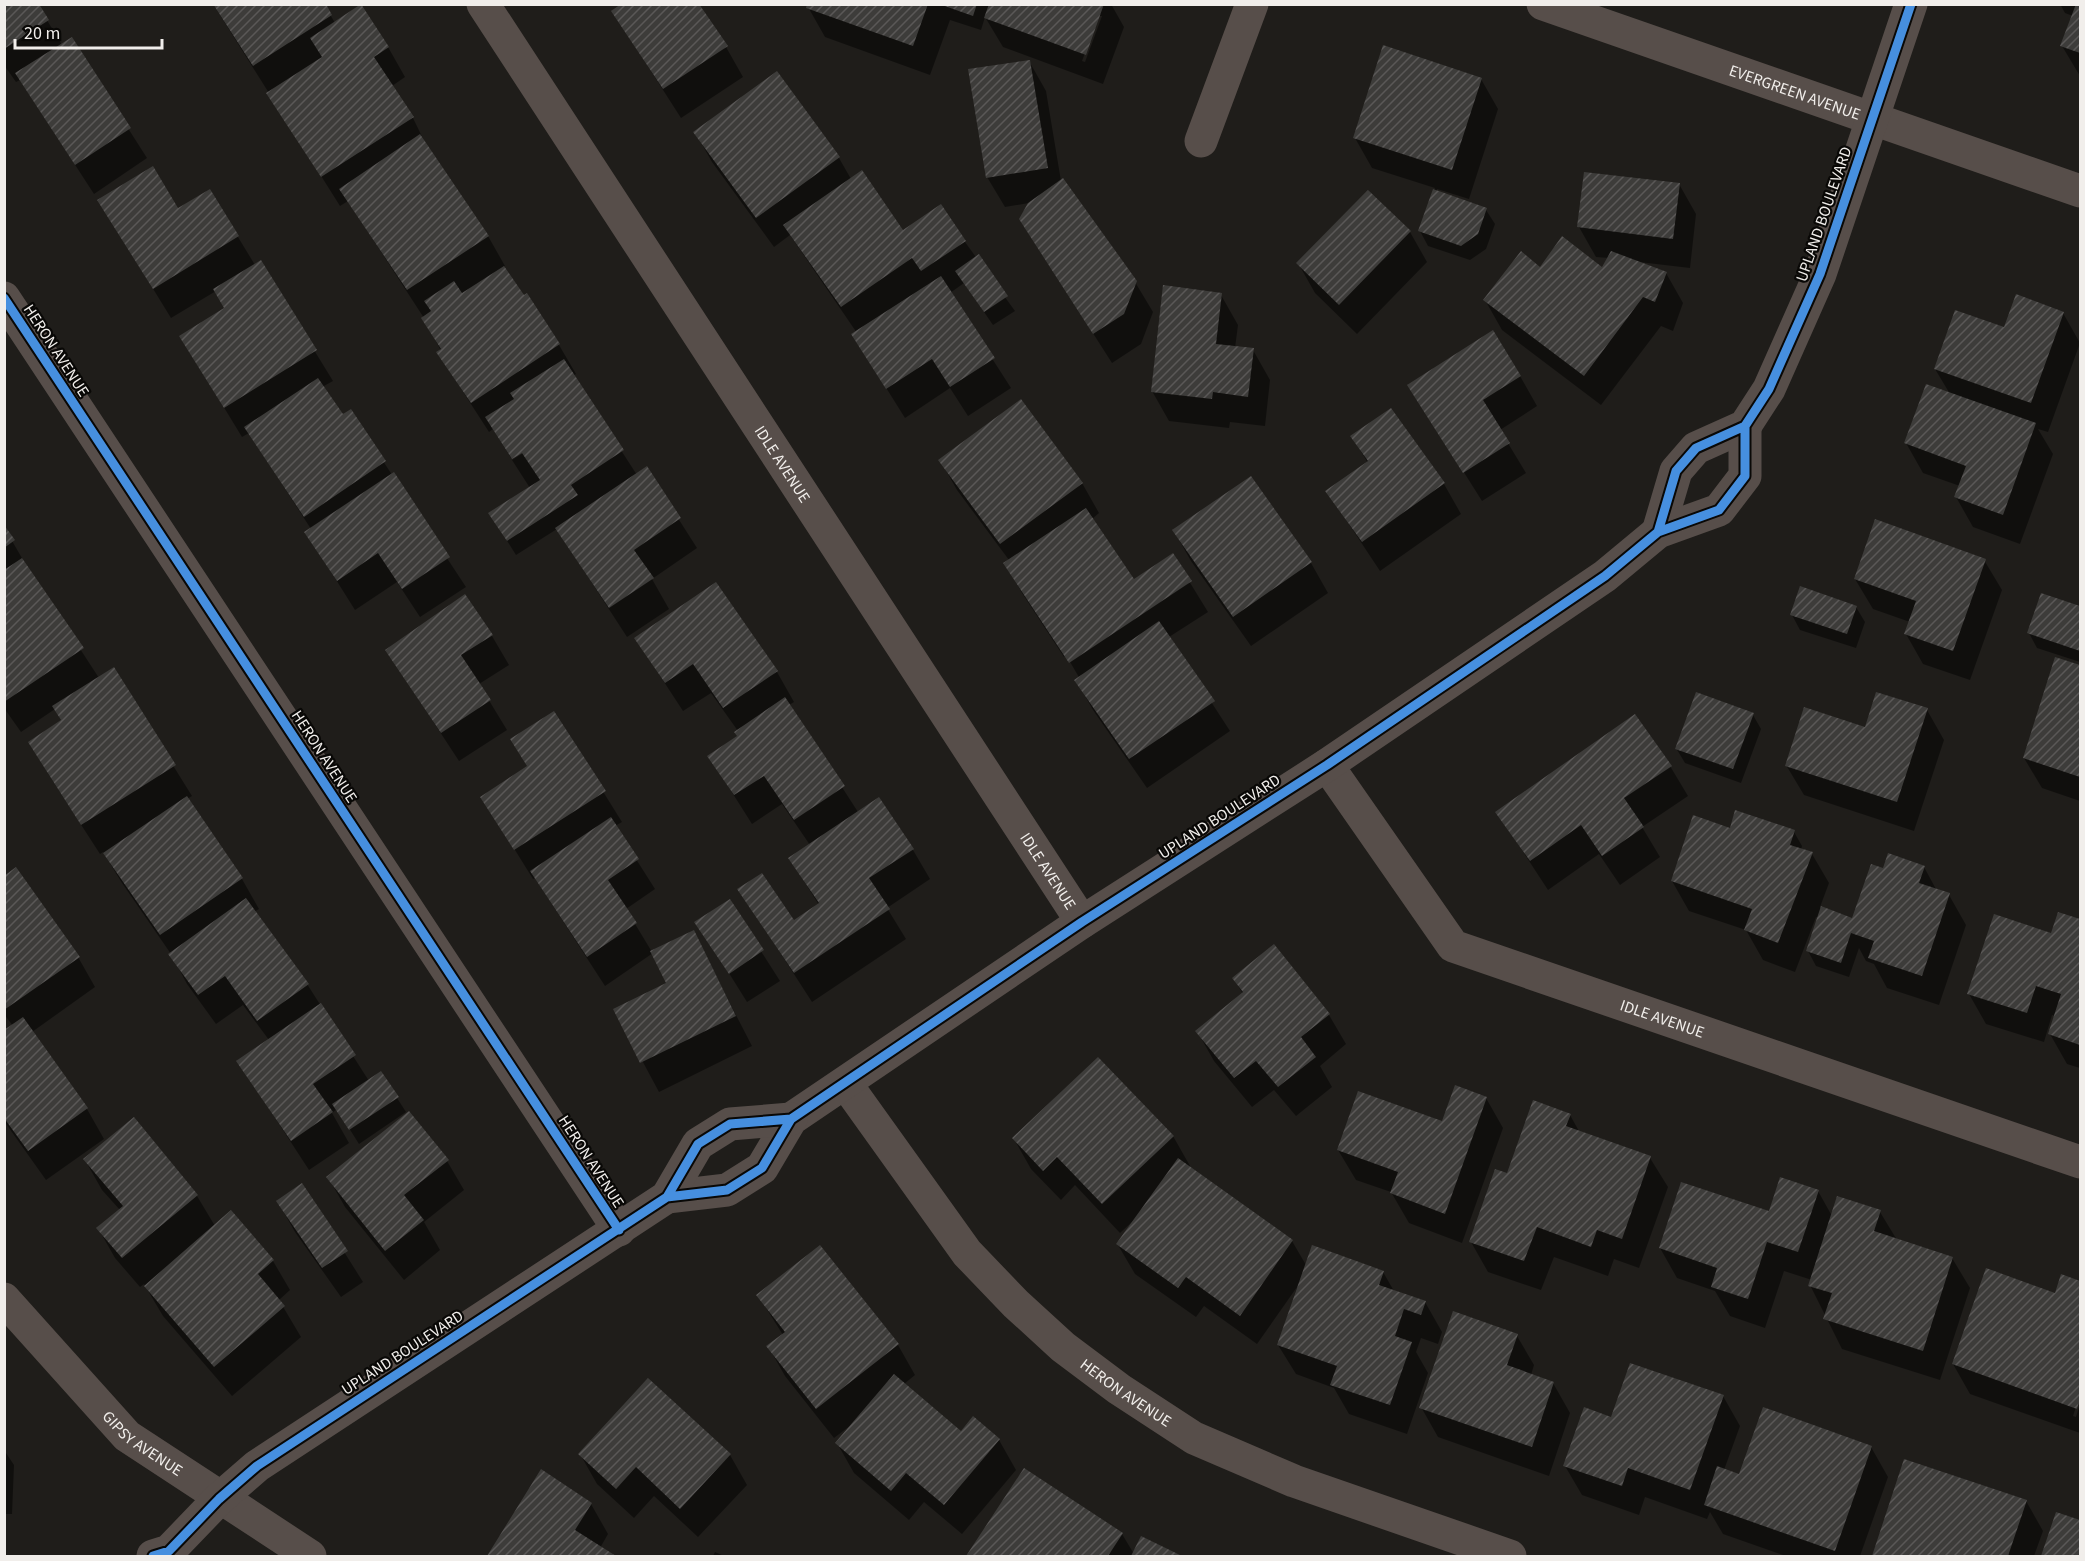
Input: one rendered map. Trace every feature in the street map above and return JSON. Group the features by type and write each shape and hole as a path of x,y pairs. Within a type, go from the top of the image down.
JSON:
{"street":[{"name":"IDLE AVENUE","path":"483,4 1082,922"},
{"path":"1201,141 1252,4"},
{"name":"EVERGREEN AVENUE","path":"1543,4 2080,191"},
{"name":"UPLAND BOULEVARD","path":"667,1197 727,1190 762,1168 791,1119 846,1084 1082,922 1327,765 1605,576 1658,532 1719,510 1745,476 1745,426 1769,389 1820,274 1911,4"},
{"name":"HERON AVENUE","path":"4,298 619,1230"},
{"path":"1658,532 1676,471 1696,448 1745,426"},
{"name":"IDLE AVENUE","path":"1327,765 1454,945 2080,1162"},
{"name":"HERON AVENUE","path":"846,1084 967,1253 1016,1304 1063,1347 1119,1389 1194,1438 1274,1473 1510,1557"},
{"name":"UPLAND BOULEVARD","path":"164,1555 219,1499 257,1466 667,1197 698,1144 730,1124 791,1119"},
{"name":"GIPSY AVENUE","path":"4,1299 127,1436 219,1499 310,1557"}],"building":[{"path":"4,4 39,4 49,20 4,49"},
{"path":"213,4 326,4 332,15 253,66"},
{"path":"361,4 389,47 374,57 414,117 321,177 266,93 322,57 310,38"},
{"path":"621,4 699,4 728,46 663,89 611,11"},
{"path":"807,4 928,4 913,46 806,8"},
{"path":"939,4 977,4 973,16"},
{"path":"989,4 1104,4 1086,55 984,18"},
{"path":"2076,4 2080,4 2080,53 2060,46"},
{"path":"72,37 131,128 75,165 15,73"},
{"path":"1383,45 1482,78 1452,170 1353,138"},
{"path":"1030,60 1048,168 986,178 968,69"},
{"path":"777,71 840,157 756,218 693,132"},
{"path":"420,134 489,236 407,290 339,189"},
{"path":"153,166 178,208 210,189 239,236 153,289 97,200"},
{"path":"862,170 903,230 941,204 966,241 921,271 912,258 841,307 783,225"},
{"path":"1584,172 1680,183 1673,239 1577,227"},
{"path":"1063,178 1137,281 1124,314 1093,334 1019,219 1028,203"},
{"path":"1433,189 1487,208 1478,234 1461,246 1418,231"},
{"path":"1368,190 1411,231 1339,305 1296,263"},
{"path":"1562,236 1602,267 1611,251 1667,272 1655,302 1643,297 1584,376 1483,300 1521,251 1540,267"},
{"path":"979,254 1008,296 984,312 955,271"},
{"path":"261,260 317,350 224,408 179,336 224,308 213,289"},
{"path":"504,266 524,295 527,293 560,344 471,403 436,352 441,349 421,318 431,311 424,301 454,281 462,293"},
{"path":"941,276 995,358 950,387 932,359 886,389 851,334"},
{"path":"1163,285 1222,293 1216,344 1254,348 1248,397 1213,392 1212,399 1151,392"},
{"path":"2016,294 2064,312 2031,403 1934,369 1955,310 2004,327"},
{"path":"1493,330 1521,376 1483,400 1510,443 1463,473 1407,385"},
{"path":"564,359 624,450 571,485 578,495 507,541 488,513 540,480 522,453 512,459 485,417 514,399 510,393"},
{"path":"318,378 343,414 351,409 386,461 304,517 244,427"},
{"path":"1926,384 2036,423 2003,515 1954,497 1966,466 1904,443"},
{"path":"1021,399 1083,483 1000,544 938,460"},
{"path":"1391,408 1445,483 1362,542 1325,491 1368,461 1350,436"},
{"path":"647,466 681,518 634,550 654,578 609,608 555,528"},
{"path":"394,472 450,557 402,589 378,553 337,581 304,532"},
{"path":"1251,476 1312,562 1233,617 1172,530"},
{"path":"1086,508 1134,579 1173,553 1192,581 1069,663 1003,563"},
{"path":"1875,519 1986,559 1953,651 1904,634 1916,601 1854,579"},
{"path":"4,525 15,540 4,548"},
{"path":"22,558 84,648 4,702 4,570"},
{"path":"716,582 778,671 723,708 693,664 665,683 634,638"},
{"path":"1800,586 1857,606 1847,634 1790,615"},
{"path":"2041,593 2080,606 2080,651 2027,633"},
{"path":"465,594 493,635 461,655 491,700 441,733 385,650"},
{"path":"1159,621 1215,701 1129,759 1074,680"},
{"path":"2055,657 2080,665 2080,777 2023,758"},
{"path":"114,667 176,765 81,825 28,742 61,720 52,706"},
{"path":"1696,692 1754,713 1733,769 1675,749"},
{"path":"1876,692 1928,708 1897,802 1785,766 1804,707 1865,727"},
{"path":"785,697 845,786 794,820 764,776 734,795 707,756 737,736 734,732"},
{"path":"554,711 606,791 514,850 480,797 527,766 510,739"},
{"path":"1635,714 1672,766 1624,798 1644,827 1602,856 1581,825 1530,861 1495,812"},
{"path":"187,796 243,878 160,935 103,853"},
{"path":"879,797 914,849 869,878 890,909 794,973 737,889 762,873 794,920 819,903 788,858"},
{"path":"1735,810 1795,830 1790,845 1813,852 1778,943 1744,930 1752,909 1671,881 1693,815 1730,828"},
{"path":"611,817 639,859 608,880 637,923 587,957 530,871"},
{"path":"1888,853 1925,866 1919,883 1950,893 1922,976 1868,958 1874,941 1851,933 1841,963 1806,951 1821,906 1852,918 1871,864 1883,868"},
{"path":"16,867 80,957 4,1010 4,876"},
{"path":"246,898 309,984 257,1021 225,976 198,995 168,954"},
{"path":"730,899 764,950 729,974 694,922"},
{"path":"2058,912 2080,919 2080,1045 2048,1034 2061,994 2036,986 2027,1013 1967,994 1994,914 2051,933"},
{"path":"694,930 736,1016 640,1063 613,1009 666,983 650,951"},
{"path":"1274,944 1330,1014 1301,1037 1316,1057 1278,1087 1256,1061 1234,1078 1195,1031 1243,992 1232,978"},
{"path":"321,1003 356,1055 313,1084 333,1112 291,1141 236,1061"},
{"path":"23,1017 88,1108 28,1151 4,1118 4,1030"},
{"path":"1098,1057 1174,1136 1102,1204 1057,1157 1043,1171 1012,1138"},
{"path":"381,1071 399,1097 349,1130 332,1104"},
{"path":"1455,1085 1487,1097 1445,1214 1390,1193 1398,1172 1337,1150 1358,1091 1442,1121"},
{"path":"1533,1100 1571,1114 1566,1126 1651,1156 1622,1239 1597,1230 1591,1247 1537,1227 1524,1261 1469,1242 1495,1169 1507,1173"},
{"path":"409,1111 449,1160 404,1195 424,1220 385,1251 326,1177"},
{"path":"134,1117 198,1195 122,1258 96,1228 123,1206 83,1159"},
{"path":"1178,1158 1293,1240 1240,1316 1186,1277 1178,1288 1116,1244"},
{"path":"1780,1177 1819,1190 1798,1252 1767,1242 1748,1299 1711,1287 1717,1268 1659,1248 1681,1182 1769,1211"},
{"path":"302,1183 348,1251 322,1268 276,1201"},
{"path":"1837,1196 1881,1210 1874,1231 1953,1257 1923,1351 1823,1319 1832,1293 1808,1286"},
{"path":"231,1210 274,1260 258,1274 285,1306 214,1367 144,1286"},
{"path":"820,1245 899,1344 816,1409 766,1346 785,1332 756,1295"},
{"path":"1312,1245 1384,1271 1379,1285 1426,1301 1421,1315 1404,1309 1395,1336 1412,1342 1390,1405 1330,1385 1337,1366 1277,1345"},
{"path":"1986,1268 2055,1293 2061,1274 2080,1281 2080,1399 2077,1409 1952,1364"},
{"path":"1453,1311 1518,1334 1507,1365 1554,1382 1532,1447 1419,1408"},
{"path":"1630,1363 1724,1395 1690,1490 1628,1468 1622,1486 1563,1466 1584,1407 1611,1417"},
{"path":"894,1374 961,1431 973,1416 1000,1439 944,1505 906,1473 891,1491 835,1443"},
{"path":"648,1378 731,1454 680,1509 636,1467 616,1489 578,1454"},
{"path":"1763,1407 1872,1446 1835,1551 1704,1505 1717,1466 1739,1474"},
{"path":"1904,1459 2027,1500 2008,1556 1872,1556"},
{"path":"1024,1468 1123,1533 1108,1556 966,1556"},
{"path":"541,1469 592,1503 575,1530 616,1556 487,1556"},
{"path":"2056,1512 2080,1520 2080,1556 2041,1556"},
{"path":"1141,1536 1182,1556 1131,1556"}],"cycle path":[{"path":"1658,532 1676,471 1696,448 1745,426 1769,389 1820,274 1911,4"},
{"path":"4,298 619,1230"},
{"path":"667,1197 727,1190 762,1168 791,1119 1082,922 1327,765 1605,576 1658,532 1719,510 1745,476 1745,426"},
{"path":"153,1556 169,1551 219,1499 257,1466 667,1197 698,1144 730,1124 791,1119"}]}
